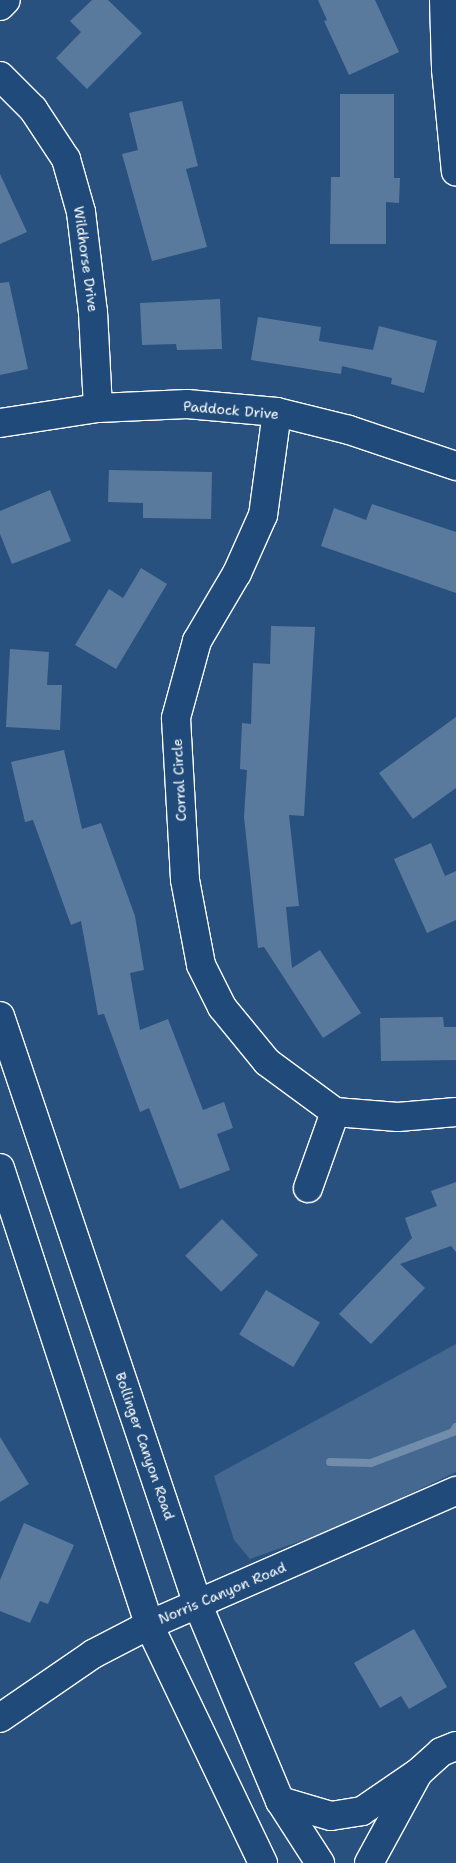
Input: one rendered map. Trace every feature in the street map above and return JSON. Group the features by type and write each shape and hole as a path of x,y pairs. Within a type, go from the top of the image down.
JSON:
{"street":[{"path":"0,6 6,0"},
{"path":"444,0 456,172"},
{"name":"Wildhorse Drive","path":"0,76 33,109 66,159 81,212 93,312 98,408"},
{"name":"Paddock Drive","path":"0,423 98,408 187,404 277,412 349,430 456,466"},
{"name":"Corral Circle","path":"277,412 263,515 237,573 197,641 176,718 185,880 201,965 222,1007 267,1062 335,1112"},
{"name":"Bollinger Canyon Road","path":"0,1016 198,1605 280,1801 320,1863"},
{"path":"308,1188 335,1112 398,1117 456,1112"},
{"path":"0,1168 149,1625 263,1863"},
{"name":"Norris Canyon Road","path":"0,1718 93,1654 149,1625 456,1491"},
{"path":"280,1801 330,1816 362,1811 419,1772 441,1752 456,1746"},
{"path":"369,1863 419,1772"}],"shaded area":[{"path":"456,1344 456,1472 338,1528 250,1559 234,1540 214,1476"}],"building":[{"path":"92,0 108,0 142,33 87,89 56,58 81,32 70,21"},
{"path":"318,0 375,0 399,52 349,75 324,21 327,20"},
{"path":"340,94 394,94 394,178 400,178 399,203 386,202 386,244 330,244 331,177 340,177"},
{"path":"182,101 198,166 186,169 207,247 152,261 122,154 138,150 129,113"},
{"path":"0,174 27,232 0,244"},
{"path":"9,282 28,369 0,375 0,283"},
{"path":"220,299 222,349 177,350 176,344 142,345 140,303"},
{"path":"258,317 321,327 319,341 373,350 379,326 437,341 424,393 391,384 392,378 342,366 341,374 251,360"},
{"path":"109,470 212,472 211,519 143,518 143,503 108,502"},
{"path":"50,490 71,541 12,564 0,534 0,511"},
{"path":"372,504 456,532 456,593 321,546 334,508 366,520"},
{"path":"141,568 167,584 116,669 75,645 109,589 123,598"},
{"path":"271,626 315,627 304,816 289,815 299,906 286,907 292,968 320,950 361,1013 323,1038 264,947 258,948 244,817 247,770 240,769 242,723 251,724 253,663 270,664"},
{"path":"10,649 49,652 47,685 62,685 60,730 6,727"},
{"path":"456,717 456,788 413,819 379,773"},
{"path":"64,750 82,829 101,823 135,916 144,970 130,973 140,1030 168,1019 203,1110 224,1102 233,1128 217,1134 230,1170 180,1189 149,1108 140,1112 104,1014 98,1015 81,921 71,925 33,820 25,822 11,762"},
{"path":"431,843 445,876 456,871 456,920 427,933 394,859"},
{"path":"443,1017 444,1027 456,1027 456,1060 381,1061 380,1018"},
{"path":"456,1182 456,1252 451,1246 400,1264 425,1288 371,1344 339,1314 412,1238 405,1218 437,1206 431,1191"},
{"path":"222,1219 258,1255 221,1292 185,1256"},
{"path":"266,1290 320,1322 293,1367 239,1335"},
{"path":"0,1437 29,1484 0,1502"},
{"path":"24,1523 74,1545 48,1604 40,1601 30,1623 0,1611 0,1580"},
{"path":"414,1629 447,1687 409,1709 401,1696 380,1708 354,1663"}],"waterway":[{"path":"330,1462 371,1463 453,1432 456,1427"}]}
